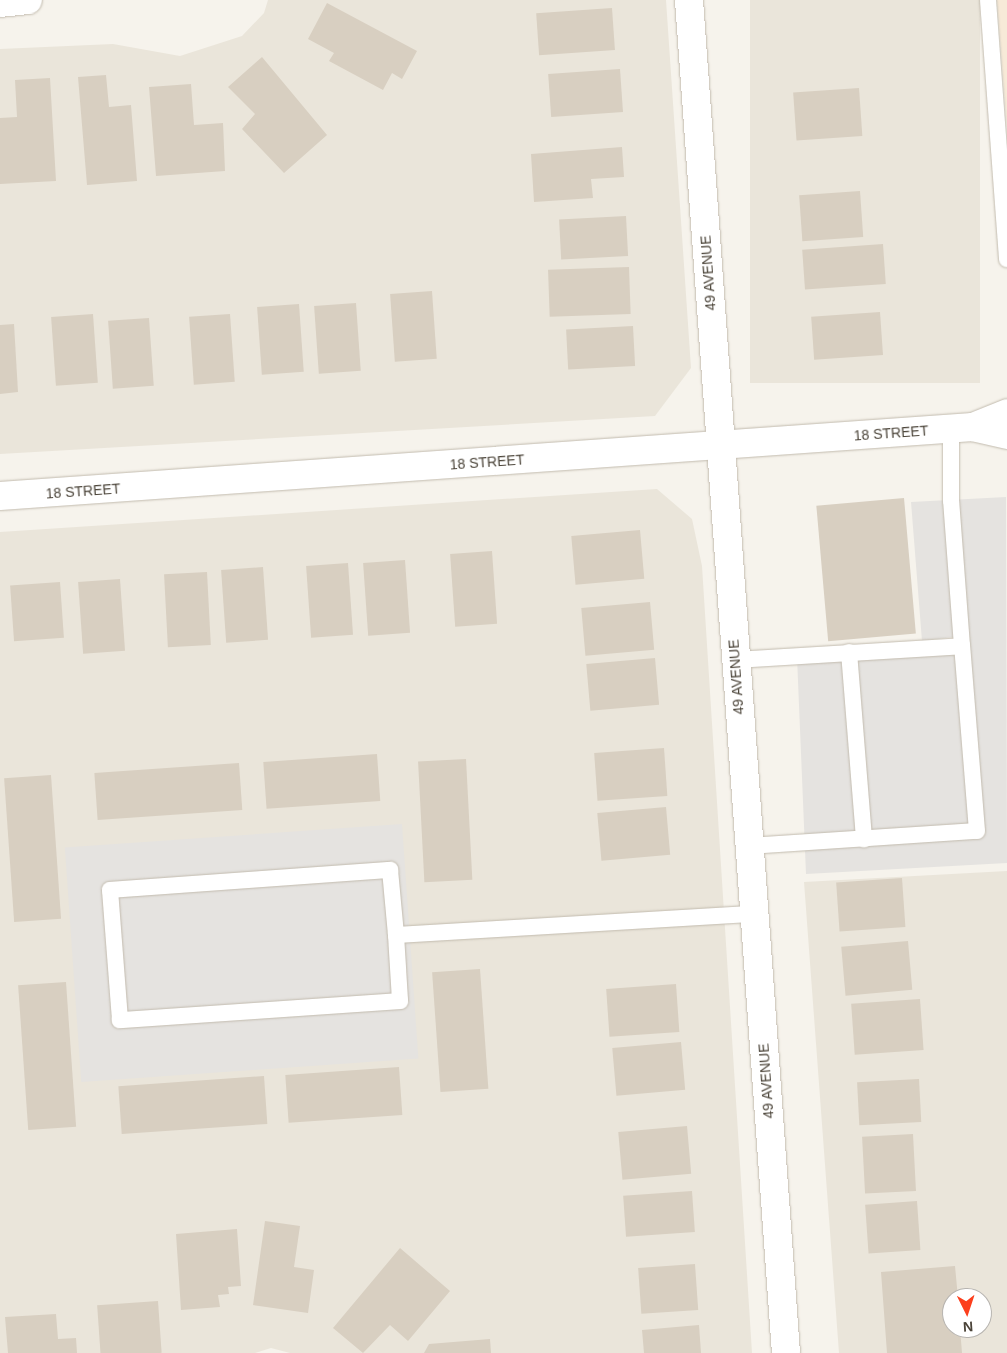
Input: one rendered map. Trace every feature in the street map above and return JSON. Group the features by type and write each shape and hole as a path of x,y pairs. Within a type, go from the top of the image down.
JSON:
{"street":[{"path":"0,3 28,0"},
{"name":"49 AVENUE","path":"689,0 719,445 786,1353"},
{"name":"18 STREET","path":"962,428 1007,413"},
{"name":"18 STREET","path":"0,496 962,428 1007,435"}],"lane":[{"path":"988,0 1007,259"},
{"path":"749,846 978,831 950,501 962,428"},
{"path":"735,660 962,646"},
{"path":"849,652 864,839"},
{"path":"390,870 396,935 400,1001 120,1020 110,890 390,870"},
{"path":"396,935 754,914"}],"shaded area":[{"path":"268,0 666,0 691,368 655,416 0,454 0,49 113,44 180,56 242,36 264,13"},
{"path":"750,0 980,0 980,383 750,383"},
{"path":"997,0 1007,0 1007,128"},
{"path":"657,489 692,519 702,566 752,1353 290,1353 271,1348 255,1353 0,1353 0,532"},
{"path":"1006,497 1007,863 806,874 797,657 962,646 961,636 922,641 911,502"},
{"path":"402,824 418,1058 81,1082 65,848"},
{"path":"1007,871 1007,1353 839,1353 804,882"}],"building":[{"path":"327,3 417,51 402,79 392,73 383,90 329,61 334,53 308,39"},
{"path":"612,8 615,50 539,55 536,13"},
{"path":"262,57 327,135 284,173 242,129 255,114 228,87"},
{"path":"620,69 623,112 551,117 548,74"},
{"path":"106,75 109,107 131,105 137,181 87,185 78,77"},
{"path":"50,78 56,181 0,184 0,118 17,117 15,80"},
{"path":"191,84 194,125 223,123 225,171 156,176 149,87"},
{"path":"859,88 862,136 797,140 793,93"},
{"path":"622,147 624,177 591,179 593,198 534,202 531,154"},
{"path":"860,191 863,237 802,241 799,195"},
{"path":"626,216 628,256 561,259 559,220"},
{"path":"883,244 886,284 805,290 802,250"},
{"path":"629,267 631,314 550,317 548,270"},
{"path":"432,291 437,359 395,362 390,294"},
{"path":"356,303 361,371 319,374 314,306"},
{"path":"299,304 304,372 262,375 257,307"},
{"path":"880,312 883,355 814,360 811,317"},
{"path":"93,314 98,383 56,386 51,317"},
{"path":"230,314 235,382 194,385 189,317"},
{"path":"149,318 154,386 113,389 108,321"},
{"path":"14,324 18,392 0,394 0,325"},
{"path":"633,326 635,366 568,369 566,330"},
{"path":"904,498 916,633 828,641 816,506"},
{"path":"640,530 644,579 576,585 571,536"},
{"path":"492,551 497,624 455,627 450,554"},
{"path":"405,560 410,633 368,636 363,563"},
{"path":"348,563 353,635 311,638 306,566"},
{"path":"263,567 268,640 226,643 221,570"},
{"path":"207,572 211,645 168,647 164,574"},
{"path":"120,579 125,651 83,654 78,582"},
{"path":"60,582 64,638 14,641 10,585"},
{"path":"650,602 654,650 585,656 581,608"},
{"path":"655,658 659,705 590,711 586,664"},
{"path":"664,748 667,796 598,801 594,753"},
{"path":"377,754 380,801 267,809 263,762"},
{"path":"466,759 472,880 424,882 418,762"},
{"path":"239,763 242,810 98,820 94,773"},
{"path":"51,775 61,919 14,922 4,778"},
{"path":"666,807 670,855 601,861 597,813"},
{"path":"902,878 905,927 840,931 836,883"},
{"path":"908,941 912,990 846,996 841,947"},
{"path":"480,969 488,1089 440,1092 432,972"},
{"path":"66,982 76,1127 28,1130 18,985"},
{"path":"676,984 679,1032 610,1037 606,989"},
{"path":"920,999 924,1050 855,1055 851,1004"},
{"path":"681,1042 685,1090 616,1096 612,1048"},
{"path":"399,1067 402,1115 289,1123 285,1075"},
{"path":"264,1076 267,1124 122,1134 118,1086"},
{"path":"919,1079 921,1122 859,1125 857,1082"},
{"path":"687,1126 691,1174 622,1180 618,1132"},
{"path":"913,1134 916,1191 865,1194 862,1137"},
{"path":"692,1191 695,1232 626,1237 623,1196"},
{"path":"917,1201 920,1250 869,1254 865,1205"},
{"path":"265,1221 300,1226 294,1267 314,1270 308,1313 253,1305"},
{"path":"237,1229 241,1286 228,1287 229,1294 218,1295 220,1307 181,1310 176,1234"},
{"path":"400,1248 450,1291 408,1341 390,1325 363,1353 333,1328"},
{"path":"695,1264 698,1310 641,1314 638,1268"},
{"path":"955,1266 957,1288 942,1288 942,1338 961,1338 962,1353 887,1353 881,1272"},
{"path":"158,1301 162,1353 100,1353 97,1305"},
{"path":"56,1314 58,1339 76,1338 77,1353 8,1353 5,1317"},
{"path":"699,1325 701,1353 644,1353 642,1330"},
{"path":"490,1339 491,1353 424,1353 429,1344"}]}
